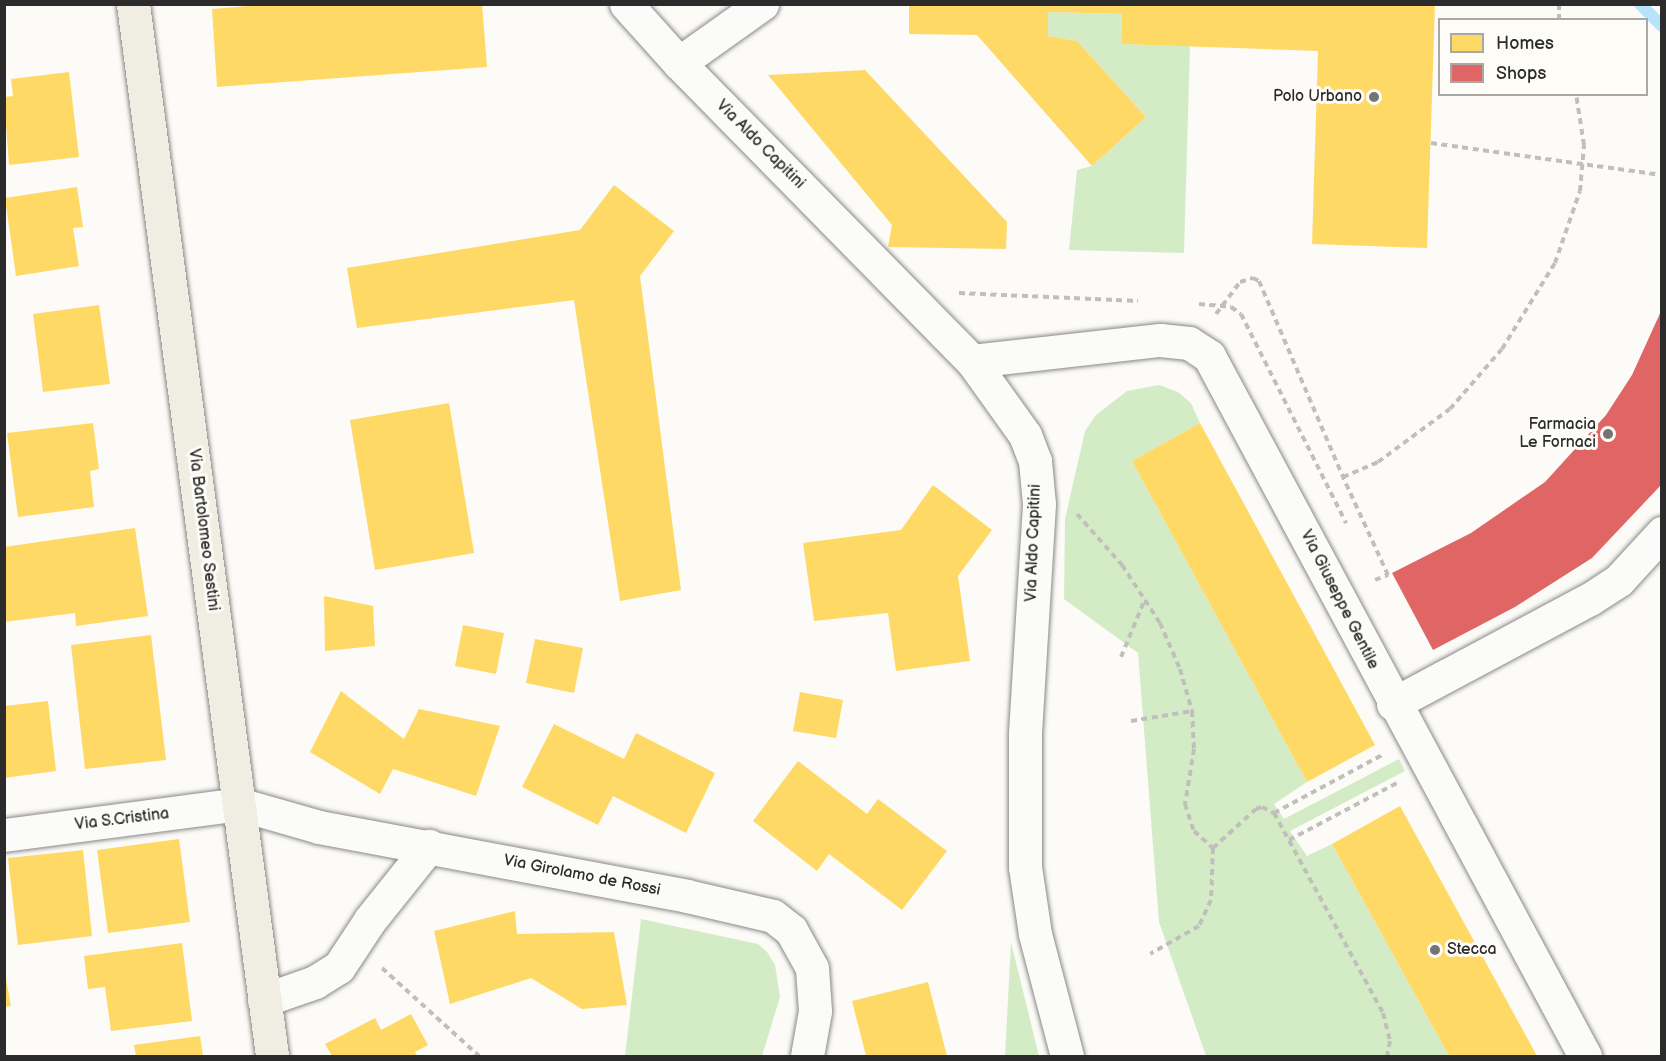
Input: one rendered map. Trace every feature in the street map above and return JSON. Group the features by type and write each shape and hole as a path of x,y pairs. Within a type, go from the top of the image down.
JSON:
{"main road":[{"name":"Via Bartolomeo Sestini","path":"133,4 272,1056"}],"street":[{"name":"Via Aldo Capitini","path":"626,4 679,63 972,361 1025,435 1038,484 1024,755 1025,867 1035,934 1067,1056"},
{"path":"679,63 762,4"},
{"path":"972,361 1160,340 1193,345"},
{"name":"Via Giuseppe Gentile","path":"1193,345 1216,366 1419,753 1585,1056"},
{"path":"1393,704 1590,599 1619,580 1662,533"},
{"name":"Via S.Cristina","path":"4,835 239,804"},
{"name":"Via Girolamo de Rossi","path":"239,804 319,827 687,896 772,916 791,930 804,946 812,968 815,1011 807,1056"},
{"path":"264,1000 327,976 356,945 370,920 429,846"}],"path":[{"path":"1343,477 1378,462 1450,410 1502,349 1555,263 1580,191 1582,123 1576,96"},
{"path":"1431,143 1582,166 1662,175"},
{"path":"1193,345 1240,282 1253,278 1259,281 1343,477 1388,575 1374,580"},
{"path":"1038,484 1083,519 1145,598 1173,652 1192,711 1194,749 1185,804 1194,831 1213,848"},
{"path":"1121,657 1145,598"},
{"path":"1131,721 1192,711"},
{"path":"1274,813 1419,753"},
{"path":"1289,840 1419,753"},
{"path":"1150,954 1205,921 1211,900 1213,848 1256,809 1262,807 1274,813 1383,1013 1390,1041 1387,1056"},
{"path":"356,945 479,1056"}],"green space":[{"path":"1048,12 1122,14 1121,44 1190,46 1184,253 1069,250 1077,170 1092,166 1146,117 1077,41 1048,36"},
{"path":"1159,385 1178,392 1191,403 1200,423 1132,461 1307,782 1274,804 1284,819 1399,759 1405,771 1290,831 1307,856 1332,844 1449,1056 1206,1056 1159,922 1138,653 1064,599 1065,519 1085,431 1096,415 1127,391"},
{"path":"641,919 758,944 767,952 775,965 780,997 762,1056 625,1056"},
{"path":"1011,942 1039,1056 1005,1056"}],"building: Homes":[{"path":"272,4 482,4 487,67 217,87 212,9"},
{"name":"Polo Urbano","path":"909,4 1435,4 1427,248 1312,244 1318,51 1121,44 1122,14 1048,12 1048,36 1077,41 1146,117 1092,166 977,35 909,34"},
{"path":"865,70 1007,222 1006,249 888,247 892,225 768,75"},
{"path":"69,72 79,157 9,165 4,97 13,96 11,79"},
{"path":"614,185 674,231 640,276 681,590 620,601 574,300 357,328 347,268 580,230"},
{"path":"77,187 83,227 73,228 79,266 16,276 5,198"},
{"path":"99,305 110,384 43,392 33,314"},
{"path":"449,403 474,553 375,570 350,420"},
{"path":"93,423 99,469 90,471 94,507 18,517 7,433"},
{"path":"1200,423 1375,745 1307,782 1132,461"},
{"path":"933,485 992,530 958,576 970,661 896,671 888,613 814,621 803,543 901,530"},
{"path":"135,528 148,616 76,626 75,613 4,622 4,547"},
{"path":"324,596 373,606 375,646 325,651"},
{"path":"463,625 504,633 496,674 455,666"},
{"path":"151,635 166,760 85,769 71,645"},
{"path":"535,639 583,648 574,693 526,683"},
{"path":"341,691 404,739 419,709 500,726 476,796 393,769 380,794 310,752"},
{"path":"800,692 843,700 836,738 793,731"},
{"path":"48,701 56,771 4,778 4,706"},
{"path":"554,724 624,759 636,733 715,773 686,833 613,796 598,825 522,787"},
{"path":"798,761 867,814 878,799 947,851 902,910 829,854 817,871 753,821"},
{"name":"Stecca","path":"1400,806 1537,1056 1449,1056 1332,844"},
{"path":"179,839 190,922 108,933 97,850"},
{"path":"83,850 92,936 18,945 8,858"},
{"path":"515,911 517,934 614,932 627,1005 582,1009 531,978 450,1004 434,931"},
{"path":"182,943 192,1021 111,1031 105,987 88,989 84,956"},
{"path":"4,968 11,1006 4,1007"},
{"path":"928,982 947,1056 866,1056 852,1001"},
{"path":"411,1014 428,1045 415,1052 417,1056 332,1056 325,1044 375,1018 381,1030"},
{"path":"200,1036 203,1056 136,1056 134,1045"}],"building: Shops":[{"path":"1662,309 1662,484 1592,558 1515,607 1433,650 1392,573 1471,533 1545,482 1606,415 1632,375"}],"waterway":[{"path":"1640,4 1662,26"}],"place":[{"name":"Polo Urbano","path":"1374,97"},
{"name":"Farmacia Le Fornaci","path":"1608,434"},
{"name":"Stecca","path":"1435,950"}]}
